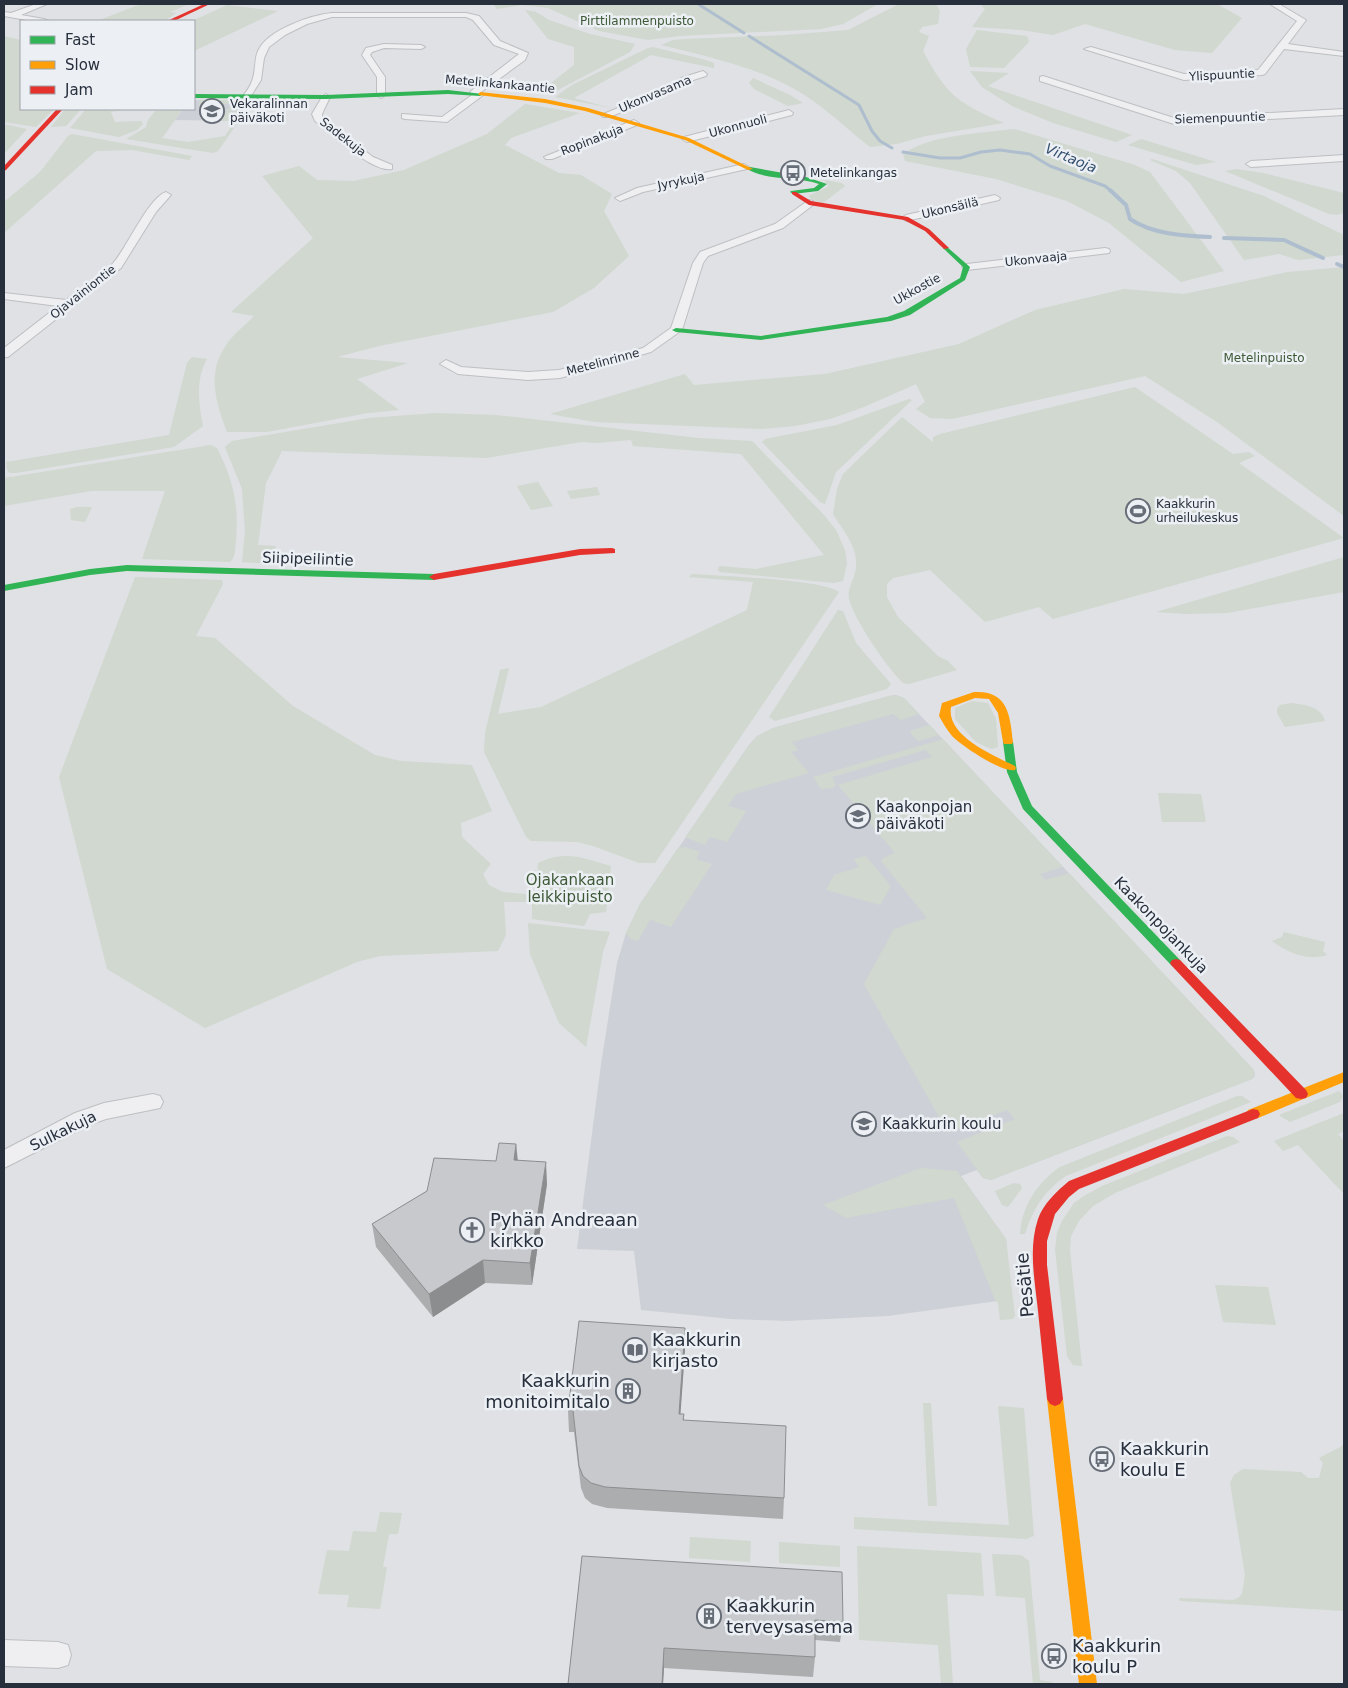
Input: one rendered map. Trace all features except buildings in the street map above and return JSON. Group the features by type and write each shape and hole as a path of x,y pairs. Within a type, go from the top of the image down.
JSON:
{"street":[{"path":"7,15 43,4"},
{"path":"172,20 208,4"},
{"name":"Ylispuuntie","path":"1088,49 1180,76 1259,73 1262,72 1302,20 1274,4"},
{"path":"246,97 258,83 262,50 267,42 312,19 332,14 466,15 476,18 497,43 524,53 522,58 432,128"},
{"path":"7,15 38,20"},
{"path":"380,95 381,77 366,55 369,50 384,46 422,46"},
{"path":"1283,46 1344,54"},
{"name":"Ukonvasama","path":"606,115 667,91 684,80 703,74"},
{"name":"Siemenpuuntie","path":"1043,79 1174,121 1344,112"},
{"name":"Metelinkankaantie","path":"195,96 326,97 434,92 476,93 563,104 687,139 744,167 762,173 813,179 824,184 816,190 792,192 762,173"},
{"name":"Sadekuja","path":"326,97 317,115 318,119 370,159 389,167"},
{"path":"4,169 59,110"},
{"name":"Ukonnuoli","path":"687,139 788,113"},
{"path":"405,116 444,120"},
{"name":"Ropinakuja","path":"549,157 634,123"},
{"path":"1251,164 1344,158"},
{"name":"Jyrykuja","path":"620,198 640,190 744,167"},
{"path":"792,192 809,203 906,218 927,230 967,266"},
{"name":"Ojavainiontie","path":"4,354 122,260 152,210 166,195"},
{"name":"Ukonsäilä","path":"906,218 995,198"},
{"path":"676,330 702,257 713,249 779,226 809,203"},
{"name":"Ukonvaaja","path":"967,266 1105,251"},
{"name":"Ukkostie","path":"676,330 761,338 888,319 907,313 963,279 967,266"},
{"path":"4,296 68,304"},
{"name":"Metelinrinne","path":"446,364 458,370 528,376 560,374 647,350 676,330"},
{"name":"Siipipeilintie","path":"4,588 90,572 128,568 434,577 580,552 612,552"},
{"name":"Kaakonpojankuja","path":"1011,768 965,742 946,723 943,714 946,705 962,696 979,692 991,696 1000,705 1005,718 1011,768 1027,807 1301,1094"},
{"name":"Pesätie","path":"1088,1684 1040,1265 1040,1230 1054,1203 1074,1184 1344,1076"},
{"name":"Sulkakuja","path":"4,1160 82,1119 104,1110 153,1102"},
{"path":"4,1653 58,1655"}],"shaded area":[{"name":"Vekaralinnan päiväkoti","path":"195,100 248,101 235,121 175,120 182,110 195,110"},
{"name":"Kaakkurin koulu","path":"896,695 904,698 1036,838 1253,1069 1255,1076 1252,1079 991,1180 983,1178 977,1170 961,1176 1006,1239 1012,1299 888,1316 787,1321 731,1319 641,1310 634,1251 577,1249 601,1064 617,963 626,933 640,904 757,736 773,728"}],"green space":[{"path":"141,4 189,4 170,12 176,13 166,20 100,20"},
{"name":"Pirttilammenpuisto","path":"493,4 878,4 843,24 821,29 680,36 648,40 599,31 548,8 522,5 497,9"},
{"path":"899,4 936,4 940,11 938,24 922,27 919,32 929,36 923,51 931,66 955,96 975,110 1004,123 926,136 896,144 870,147 820,106 788,85 735,64 661,45 673,40 848,30"},
{"path":"980,4 1217,4 1242,18 1212,53 1175,50 1085,24 1053,35 1021,30 972,27 985,9"},
{"path":"227,5 278,11 195,51 194,20"},
{"path":"525,10 536,12 549,20 590,34 635,44 630,52 554,92 537,94 574,65 574,47 548,39"},
{"path":"977,30 1027,36 1029,42 1004,68 970,67 966,49"},
{"path":"4,36 20,40 20,110 53,110 36,127 4,122"},
{"path":"653,47 706,60 714,63 714,68 651,55 574,98 611,108 555,97 572,85"},
{"path":"970,71 1009,73 988,86 1132,135 1116,142 1053,123 1012,106 982,87"},
{"path":"753,78 803,103 788,106 754,89 749,83"},
{"path":"201,100 251,100 252,102 245,111 209,111 227,110 232,106 229,104 198,105"},
{"path":"525,104 580,113 511,138 505,145 559,173 581,175 612,194 604,211 629,256 594,288 553,312 379,346 337,357 408,363 357,379 399,410 368,413 267,432 227,432 219,410 215,388 217,365 230,340 254,316 231,312 313,238 262,176 299,166 317,180 354,181 404,170 487,134"},
{"path":"64,110 80,110 66,126 51,127"},
{"path":"85,110 124,110 111,112 115,122 141,121 143,124 137,130 119,137 70,128"},
{"path":"182,110 162,138 188,142 225,136 235,121 207,121 211,111 245,112 218,151 213,153 126,139 146,127 148,120 155,111"},
{"path":"4,124 27,129 4,154"},
{"path":"1014,129 1135,165 1150,172 1224,271 1181,282 1109,223 1067,201 996,179 905,161 903,154 914,148 941,139"},
{"path":"72,134 192,156 189,160 132,150 96,151 4,233 4,202 40,172 68,136"},
{"path":"1141,139 1216,162 1196,165 1128,145"},
{"path":"1152,159 1264,196 1344,235 1344,255 1298,260 1279,254 1244,260 1190,183 1176,171 1150,160"},
{"path":"1236,169 1263,173 1344,193 1344,213 1337,215 1329,214 1225,171"},
{"path":"824,180 842,183 845,186 823,203 813,200 808,196 829,186"},
{"name":"Metelinpuisto","path":"1344,267 1344,516 1217,422 1145,376 952,419 930,418 916,409 925,402 916,384 864,407 830,419 795,426 761,429 595,422 550,414 685,374 694,385 825,374 959,344 1035,310 1124,289 1184,294 1288,272"},
{"path":"192,357 207,359 199,384 199,401 203,426 174,447 16,473 10,473 7,470 6,462 169,435 187,363"},
{"name":"Kaakkurin urheilukeskus","path":"1135,387 1233,454 1249,452 1255,456 1239,463 1344,538 1053,619 1039,607 985,622 930,570 893,578 887,584 887,597 898,617 938,656 948,661 957,670 909,684 903,683 872,643 857,618 849,599 849,589 855,573 856,557 854,549 833,514 837,489 843,474 902,417 933,442 933,437 940,434"},
{"path":"909,399 912,400 836,472 825,504 820,502 762,442 765,439 837,425"},
{"path":"436,413 496,415 698,438 752,441 824,515 836,530 845,550 847,563 843,581 834,583 720,572 718,570 719,566 756,569 824,555 741,454 633,446 631,440 596,443 581,442 486,458 282,451 266,483 258,545 276,546 273,552 279,552 274,564 242,562 245,531 242,489 225,447 232,441 369,418"},
{"path":"211,445 217,448 223,460 236,504 237,527 235,549 230,562 142,559 165,491 91,491 4,506 4,478"},
{"path":"538,482 553,506 531,510 517,486"},
{"path":"597,487 600,495 571,499 567,491"},
{"path":"92,507 85,522 71,520 70,509"},
{"path":"1344,557 1344,592 1227,613 1187,614 1156,612"},
{"path":"692,574 792,581 812,584 839,592 655,863 639,863 577,842 531,841 526,837 484,752 485,733 500,670 509,668 498,714 541,707 747,610 753,582 689,577"},
{"name":"Ojakankaan leikkipuisto","path":"135,577 222,580 223,584 196,636 215,638 293,706 375,755 401,761 472,765 492,811 461,823 462,837 491,864 483,874 489,885 503,892 537,895 538,863 557,857 582,858 611,866 606,912 590,914 584,926 532,919 532,902 504,902 506,935 498,951 380,956 357,962 205,1028 107,969 59,777"},
{"path":"838,610 843,611 856,643 891,684 887,689 775,721 769,717"},
{"path":"893,695 904,698 919,714 901,720 893,714 792,742 798,750 791,752 809,773 736,794 728,806 746,811 727,842 710,837 705,845 687,838 686,836 757,736 773,728"},
{"path":"972,701 988,703 996,719 998,747 991,749 976,742 955,719 955,708"},
{"path":"1291,703 1316,709 1325,721 1285,727 1277,713 1277,709 1280,705"},
{"path":"930,725 939,735 918,741 910,733 912,730"},
{"path":"943,739 1063,867 1040,874 1045,880 1069,873 1253,1069 1255,1073 1252,1079 991,1180 983,1178 957,1142 1015,1119 1007,1110 950,1132 947,1131 864,984 894,929 927,918 881,861 883,858 895,853 838,785 932,757 926,750 832,777 836,785 833,788 821,789 813,777"},
{"path":"1158,793 1201,794 1206,822 1162,822"},
{"path":"685,847 700,852 696,859 712,864 671,927 650,920 638,941 630,939 626,933 640,904 678,848"},
{"path":"866,856 891,886 880,905 826,890 834,875 859,867 854,859"},
{"path":"528,923 610,932 603,952 586,1047 559,1023 530,954"},
{"path":"1284,932 1325,942 1323,951 1327,955 1312,957 1298,955 1272,941 1282,937"},
{"path":"1339,1091 1343,1096 1340,1102 1290,1122 1279,1115"},
{"path":"1237,1096 1242,1096 1251,1102 1066,1176 1045,1194 1032,1216 1025,1234 1020,1234 1024,1214 1032,1196 1044,1180 1060,1167"},
{"path":"1344,1113 1344,1131 1338,1134 1344,1141 1344,1194 1298,1145 1283,1151 1274,1141"},
{"path":"1227,1136 1233,1137 1240,1142 1115,1193 1093,1206 1079,1221 1071,1236 1070,1250 1082,1366 1073,1365 1067,1356 1055,1249 1057,1233 1062,1221 1074,1203 1102,1186"},
{"path":"921,1168 957,1171 1006,1239 1015,1316 1013,1319 1000,1320 998,1303 995,1300 954,1198 846,1218 823,1205"},
{"path":"1014,1183 1020,1184 1022,1188 1008,1207 1002,1205 995,1191"},
{"path":"1215,1285 1268,1287 1276,1325 1223,1322"},
{"path":"923,1403 931,1403 937,1506 928,1506"},
{"path":"998,1406 1024,1408 1034,1536 1026,1539 854,1529 854,1517 1009,1525"},
{"path":"1344,1445 1344,1611 1180,1601 1179,1598 1233,1600 1242,1594 1245,1575 1230,1483 1234,1475 1243,1469 1301,1472 1308,1478 1319,1478 1323,1463 1319,1458"},
{"path":"380,1512 402,1513 398,1534 389,1534 383,1567 387,1567 380,1609 347,1607 349,1595 318,1594 327,1550 349,1551 353,1531 376,1532"},
{"path":"690,1537 751,1541 750,1562 689,1558"},
{"path":"779,1542 840,1546 840,1567 779,1563"},
{"path":"857,1546 981,1553 984,1596 947,1594 953,1684 941,1684 938,1645 859,1640"},
{"path":"992,1554 1021,1555 1029,1561 1040,1680 1052,1682 1052,1684 1033,1684 1025,1598 996,1596"}],"waterway":[{"name":"Virtaoja","path":"698,4 744,33"},
{"name":"Virtaoja","path":"749,36 859,105 872,131 880,141 892,148"},
{"name":"Virtaoja","path":"903,152 940,158 960,158 981,152 1000,150 1030,154 1050,166 1105,186 1111,191"},
{"name":"Virtaoja","path":"1110,190 1126,205 1130,219 1139,224 1168,233 1210,237"},
{"name":"Virtaoja","path":"1224,238 1284,240 1323,258"},
{"name":"Virtaoja","path":"1337,264 1344,267"}],"traffic: fast":[{"path":"195,96 326,97 448,92 480,94"},
{"path":"750,169 824,184 816,190 793,192"},
{"path":"676,330 761,338 888,319 907,313 963,279 967,267 946,248"},
{"path":"4,588 90,572 127,568 434,577"},
{"path":"1008,742 1012,772 1027,807 1176,963"}],"traffic: slow":[{"path":"480,94 545,101 586,109 687,139 750,169"},
{"path":"1008,742 1003,713 998,703 992,697 974,695 946,705 944,716 956,734 982,753 1011,768"},
{"path":"1253,1114 1344,1077"},
{"path":"1055,1399 1088,1684"}],"traffic: jam":[{"path":"172,20 208,4"},
{"path":"4,169 59,110"},
{"path":"794,193 809,203 906,218 927,230 946,248"},
{"path":"434,577 580,552 612,551"},
{"path":"1176,963 1301,1094"},
{"path":"1055,1399 1040,1265 1040,1241 1045,1219 1050,1210 1064,1193 1074,1185 1253,1114"}],"place":[{"name":"Vekaralinnan päiväkoti","path":"212,111"},
{"name":"Metelinkangas","path":"793,173"},
{"name":"Kaakkurin urheilukeskus","path":"1138,511"},
{"name":"Kaakonpojan päiväkoti","path":"858,816"},
{"name":"Kaakkurin koulu","path":"864,1124"},
{"name":"Pyhän Andreaan kirkko","path":"472,1230"},
{"name":"Kaakkurin kirjasto","path":"635,1350"},
{"name":"Kaakkurin monitoimitalo","path":"628,1391"},
{"name":"Kaakkurin koulu E","path":"1102,1459"},
{"name":"Kaakkurin terveysasema","path":"709,1616"},
{"name":"Kaakkurin koulu P","path":"1054,1656"}]}
